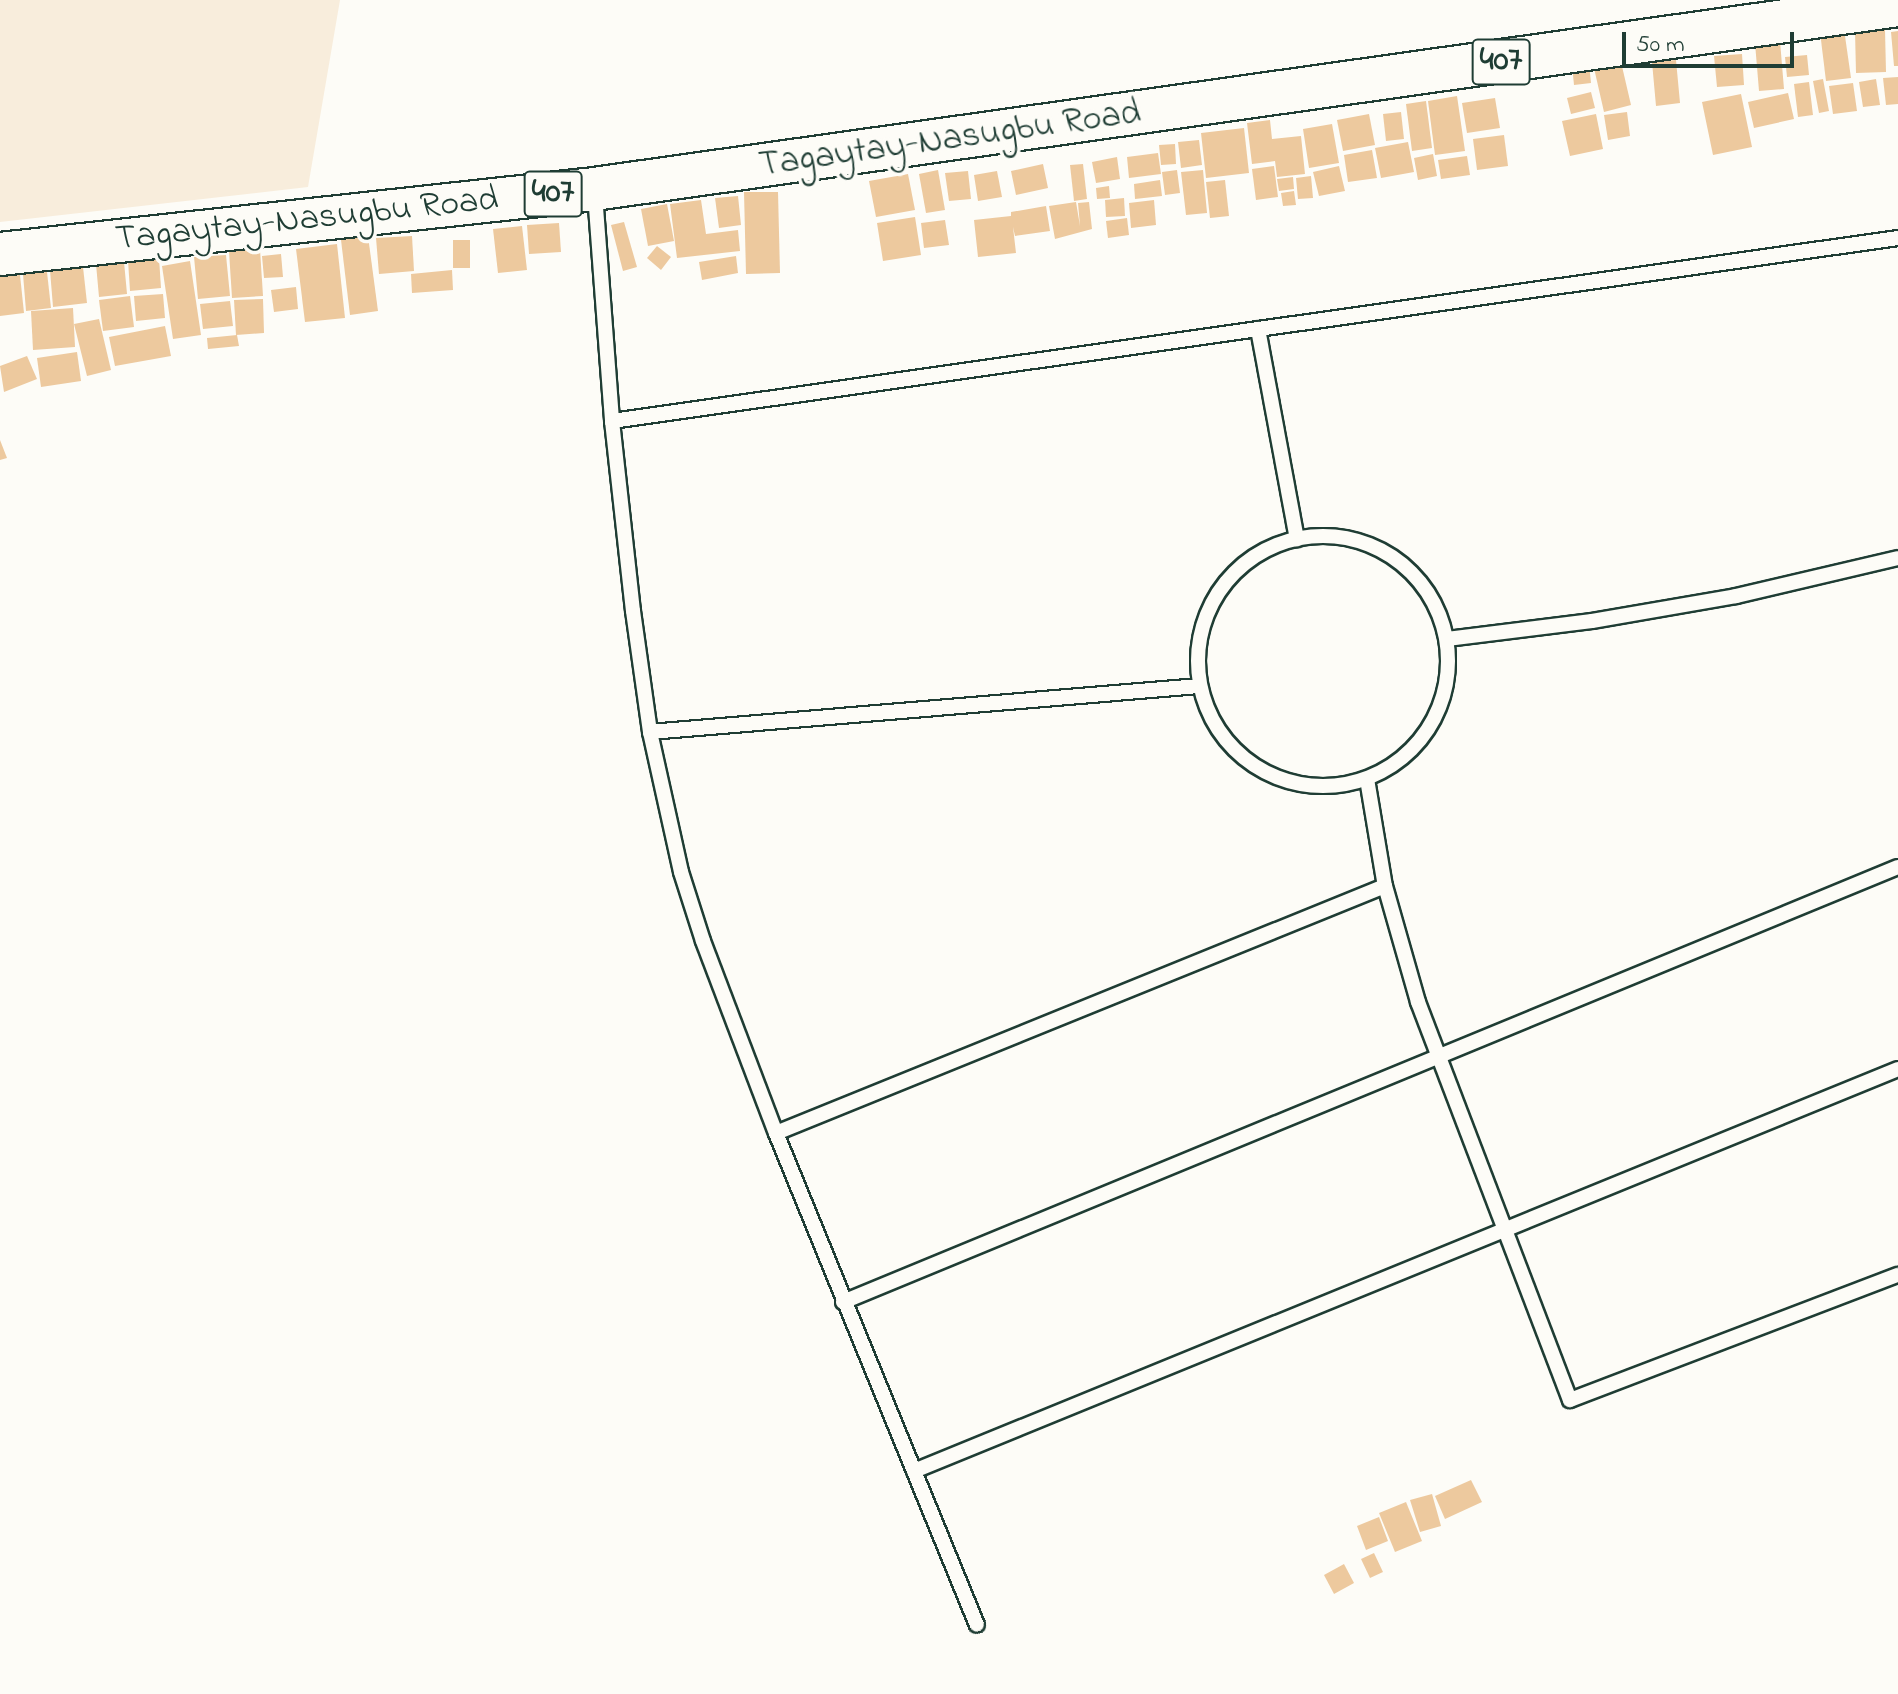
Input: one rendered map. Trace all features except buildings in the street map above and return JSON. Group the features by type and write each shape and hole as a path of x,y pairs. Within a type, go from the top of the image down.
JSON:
{"main road":[{"name":"Tagaytay-Nasugbu Road","path":"0,254 594,189 1898,5"}],"lane":[{"path":"594,189 612,421 650,732 681,872 703,941 776,1133 977,1625"},
{"path":"612,421 1898,238"},
{"path":"1258,329 1297,539"},
{"path":"1337,537 1376,547 1409,570 1434,601 1447,639 1446,685 1440,708 1423,738 1398,763 1367,779 1324,787 1281,780 1243,759 1215,726 1199,686 1197,647 1208,610 1230,577 1260,553 1297,539 1337,537"},
{"path":"1447,639 1592,621 1736,596 1898,558"},
{"path":"650,732 1199,686"},
{"path":"1367,779 1385,886 1400,946 1438,1057 1570,1400 1898,1275"},
{"path":"843,1302 1898,867"},
{"path":"776,1133 1385,886"},
{"path":"914,1471 1898,1069"}],"shaded area":[{"path":"0,0 340,0 308,187 0,222"}]}
